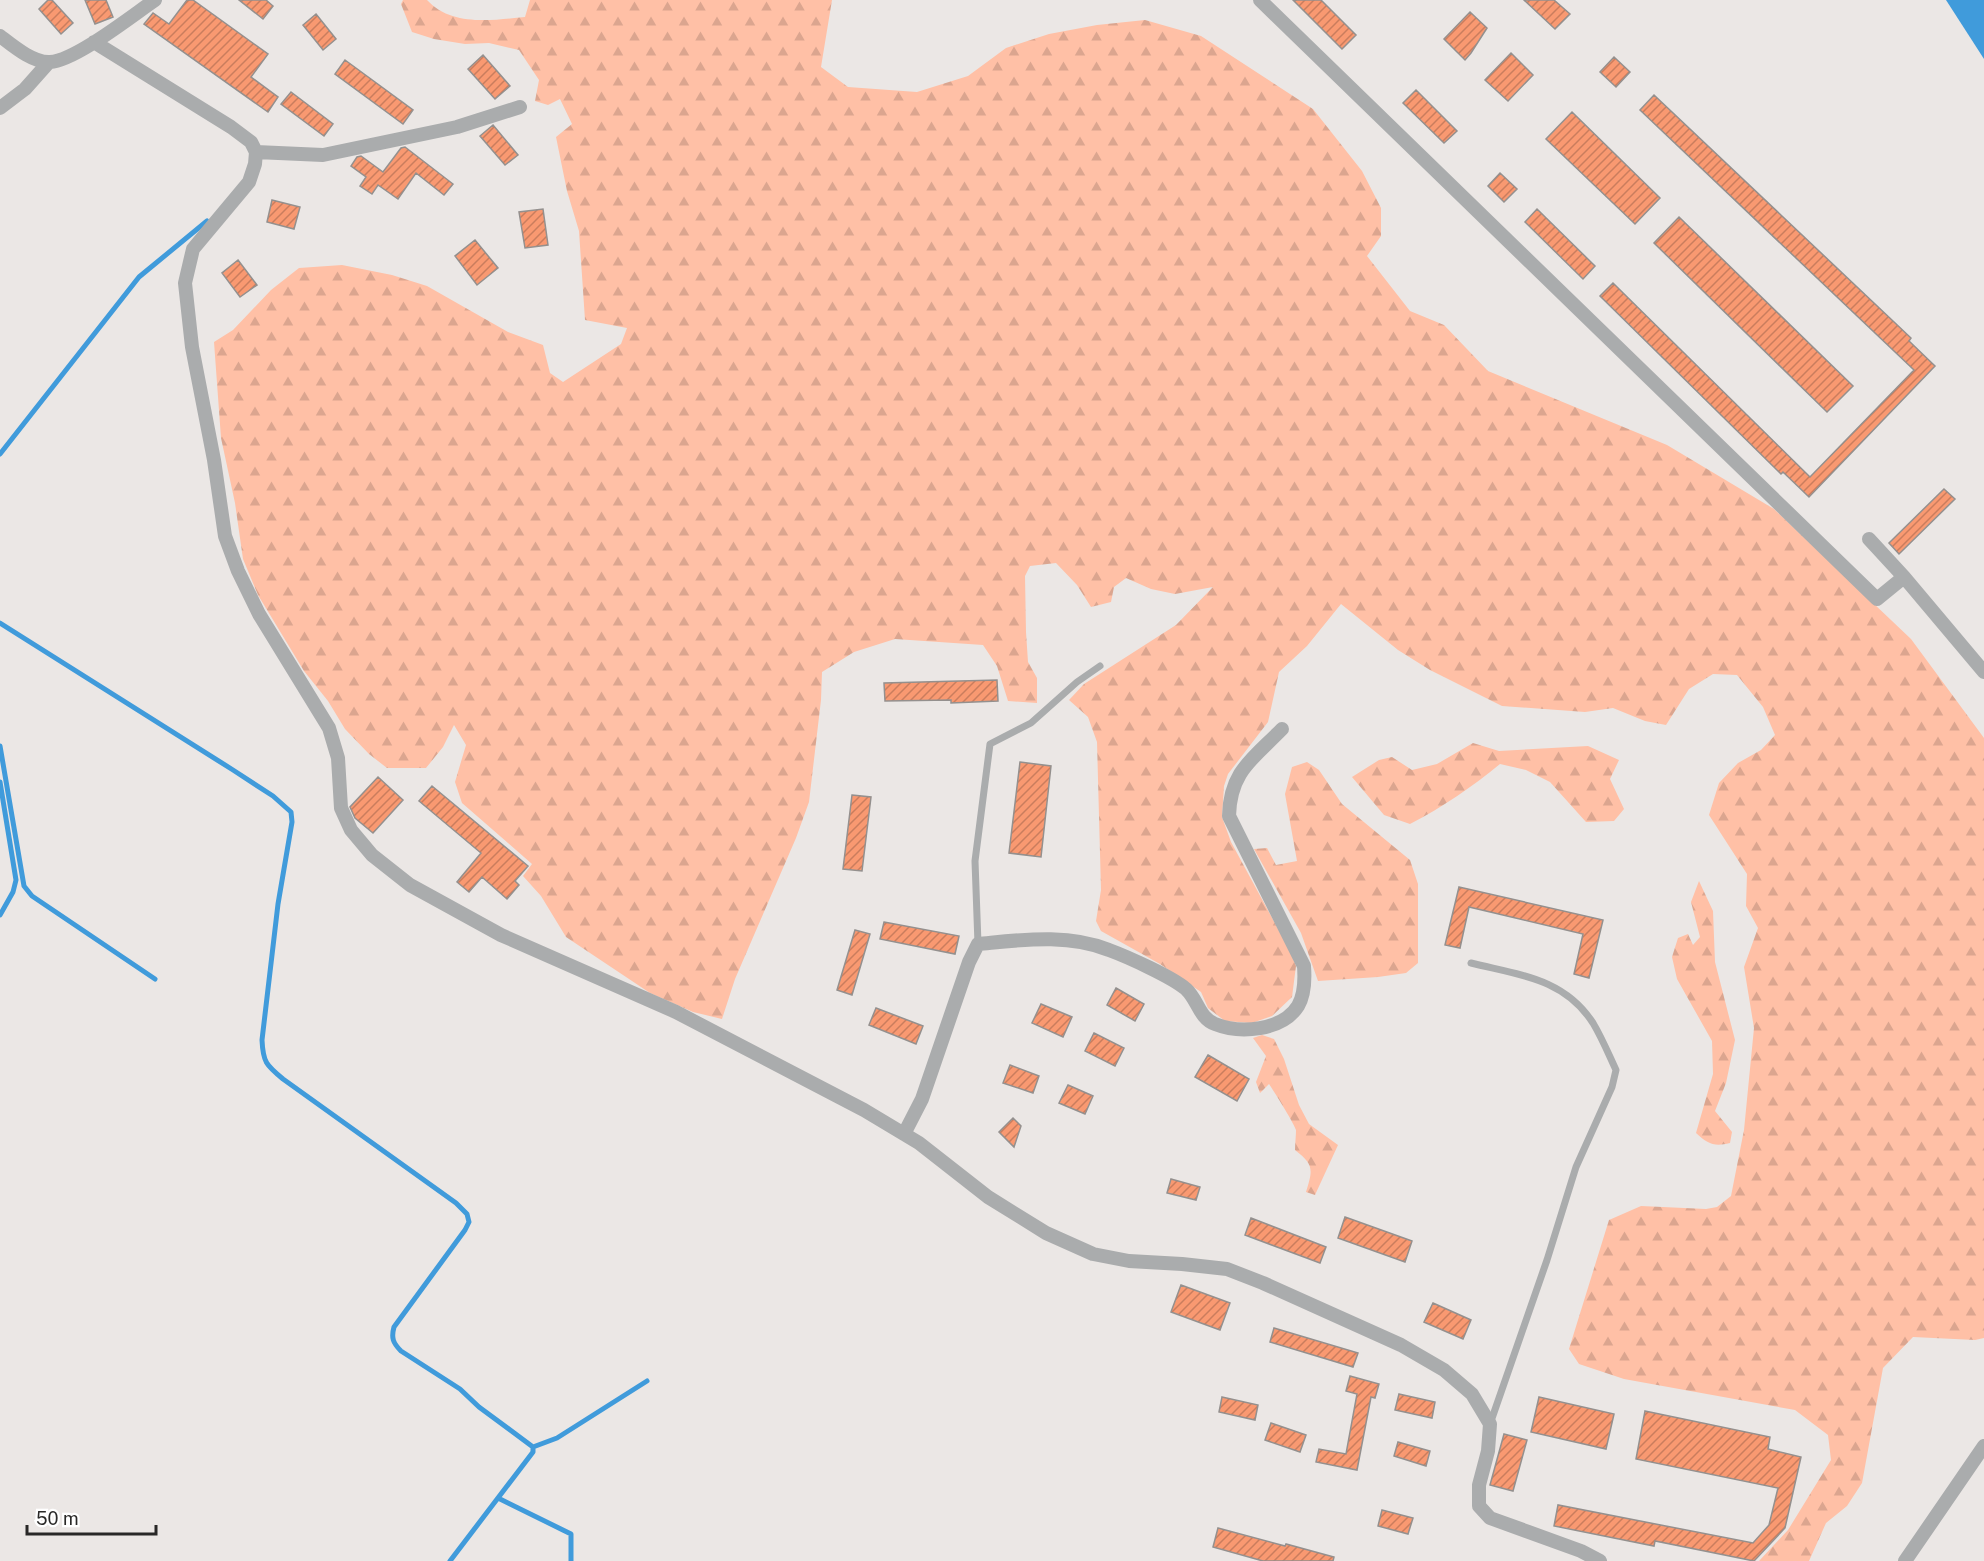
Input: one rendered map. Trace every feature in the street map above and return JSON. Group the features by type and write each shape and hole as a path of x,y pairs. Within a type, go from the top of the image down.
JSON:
{"street":[{"path":"0,108 25,89 49,62 68,56 94,42 155,0"},
{"path":"1260,0 1877,599 1904,578"},
{"path":"0,36 30,56 49,62"},
{"path":"94,42 231,127 251,142 256,152 249,182 193,249 185,283 192,347 214,460 225,536 238,571 259,614 329,728 338,758 341,808 351,830 372,855 410,885 501,936 676,1012 864,1110 919,1143 988,1197 1046,1233 1093,1254 1129,1261 1227,1269 1401,1345 1444,1370 1472,1394 1490,1424 1488,1451 1479,1485 1479,1506 1490,1518 1581,1551 1599,1561"},
{"path":"256,152 323,155 457,127 520,107"},
{"path":"1869,540 1984,672"},
{"path":"904,1134 922,1099 969,962 978,944 1063,939 1108,949 1160,973 1187,990 1204,1017 1213,1024 1236,1030 1265,1027 1283,1019 1298,1007 1305,982 1304,966 1229,816 1229,797 1237,776 1282,729"},
{"path":"1905,1561 1984,1446"}],"lane":[{"path":"978,944 975,861 990,744 1031,723 1077,682 1100,666"},
{"path":"1471,963 1543,981 1568,994 1593,1023 1616,1070 1612,1087 1576,1167 1547,1260 1490,1424"}],"green space":[{"path":"403,0 427,0 437,9 448,14 460,18 486,20 525,17 530,0 832,0 821,67 848,87 917,92 968,76 1006,48 1049,34 1097,25 1145,20 1201,36 1313,109 1362,171 1381,208 1381,236 1367,256 1410,311 1444,325 1488,371 1667,445 1774,509 1911,639 1984,738 1984,1338 1975,1340 1913,1337 1883,1368 1862,1483 1847,1506 1826,1523 1809,1561 1759,1561 1788,1530 1831,1460 1828,1435 1795,1410 1624,1379 1579,1364 1569,1349 1609,1220 1641,1206 1706,1209 1717,1207 1731,1196 1744,1130 1754,1028 1744,967 1758,928 1746,906 1747,874 1709,815 1719,783 1738,763 1761,750 1775,735 1763,707 1737,675 1713,674 1689,689 1666,725 1645,721 1613,708 1585,712 1502,706 1430,670 1398,650 1341,604 1307,646 1279,672 1268,722 1228,774 1224,786 1222,817 1231,842 1296,966 1292,997 1272,1016 1252,1023 1225,1021 1208,1008 1201,992 1160,964 1101,931 1096,921 1101,890 1097,742 1088,717 1069,700 1084,684 1176,625 1213,587 1175,594 1151,589 1126,578 1114,587 1111,602 1091,607 1077,585 1056,563 1030,566 1025,576 1026,632 1028,662 1037,678 1037,703 1008,701 997,666 983,645 895,639 854,652 822,672 809,802 796,838 735,979 722,1019 693,1012 650,993 566,937 541,896 523,876 532,864 462,803 455,782 466,745 454,725 443,747 426,768 387,768 369,754 345,729 328,701 304,671 258,595 243,559 235,503 221,438 214,342 233,330 271,290 299,268 342,265 392,275 427,286 508,332 543,345 550,373 563,382 621,344 627,328 585,320 579,231 567,191 556,137 572,124 560,99 548,105 535,101 539,80 519,50 489,43 465,44 434,39 412,32 401,4"},
{"path":"1473,743 1499,751 1588,746 1619,760 1610,779 1624,809 1614,821 1586,822 1550,782 1526,770 1500,764 1457,796 1410,824 1384,815 1352,777 1379,760 1392,757 1412,770 1437,764"},
{"path":"1307,762 1319,770 1342,804 1410,860 1418,884 1418,963 1406,973 1318,981 1301,933 1254,849 1267,848 1276,865 1297,861 1285,794 1292,767"},
{"path":"1699,881 1713,911 1715,962 1735,1040 1726,1083 1715,1111 1732,1132 1730,1143 1720,1145 1708,1142 1696,1133 1713,1074 1712,1041 1677,979 1672,957 1678,938 1688,934 1693,945 1700,937 1691,902"},
{"path":"1262,1035 1274,1039 1284,1059 1299,1105 1309,1124 1338,1145 1315,1195 1306,1192 1311,1173 1310,1168 1306,1160 1295,1150 1296,1130 1292,1122 1269,1084 1260,1093 1256,1082 1266,1056 1253,1038"}],"water":[{"path":"1946,0 1984,0 1984,59"}],"building":[{"path":"48,0 52,0 73,23 61,34 39,9"},
{"path":"85,0 106,0 113,17 95,24"},
{"path":"187,0 193,0 268,54 251,77 278,97 268,112 144,24 153,13 169,24"},
{"path":"239,0 266,0 273,6 263,19"},
{"path":"1293,0 1321,0 1356,35 1342,49"},
{"path":"1524,0 1554,0 1570,14 1555,29"},
{"path":"1470,12 1487,28 1465,60 1444,39"},
{"path":"316,14 336,39 323,50 303,25"},
{"path":"1511,53 1533,75 1508,101 1485,80"},
{"path":"483,55 510,86 495,99 468,69"},
{"path":"1614,57 1630,72 1616,87 1600,72"},
{"path":"345,60 413,110 403,124 335,74"},
{"path":"1416,90 1457,131 1444,143 1403,103"},
{"path":"291,92 333,124 324,136 281,104"},
{"path":"1654,95 1911,338 1909,341 1935,366 1809,497 1783,472 1781,474 1600,296 1613,283 1810,477 1914,370 1640,110"},
{"path":"1572,112 1660,198 1635,224 1546,139"},
{"path":"493,125 518,155 505,165 480,136"},
{"path":"405,147 453,184 444,195 416,173 398,199 378,185 372,194 360,186 366,177 351,166 357,157 361,156 383,172 401,148"},
{"path":"1500,173 1517,189 1504,202 1488,186"},
{"path":"272,200 300,207 294,229 267,222"},
{"path":"543,209 548,245 525,248 519,212"},
{"path":"1537,209 1595,266 1583,279 1525,222"},
{"path":"1679,217 1853,386 1827,412 1654,243"},
{"path":"475,240 498,268 477,285 455,256"},
{"path":"238,260 257,285 240,297 222,273"},
{"path":"1944,489 1955,499 1899,554 1889,543"},
{"path":"997,680 998,701 951,703 951,700 885,701 884,683"},
{"path":"1020,762 1051,766 1041,857 1009,853"},
{"path":"378,777 403,800 373,833 355,818 350,807"},
{"path":"432,786 528,866 515,881 519,885 507,899 482,877 469,892 457,882 481,853 419,801"},
{"path":"852,795 871,797 862,871 843,869"},
{"path":"1459,887 1603,920 1589,978 1574,974 1583,934 1469,907 1460,948 1445,945"},
{"path":"884,922 959,936 955,954 880,939"},
{"path":"855,930 870,934 852,995 837,990"},
{"path":"1116,988 1144,1004 1135,1021 1107,1005"},
{"path":"1041,1004 1072,1017 1063,1037 1032,1023"},
{"path":"876,1008 923,1026 916,1044 869,1025"},
{"path":"1094,1033 1124,1048 1115,1066 1085,1051"},
{"path":"1208,1055 1249,1079 1237,1101 1195,1077"},
{"path":"1010,1065 1039,1076 1033,1093 1003,1083"},
{"path":"1068,1085 1093,1096 1085,1114 1059,1103"},
{"path":"1013,1118 1021,1126 1014,1147 999,1132"},
{"path":"1171,1179 1200,1187 1196,1200 1167,1193"},
{"path":"1345,1217 1412,1241 1405,1262 1338,1238"},
{"path":"1251,1218 1326,1247 1320,1263 1245,1235"},
{"path":"1181,1285 1230,1303 1220,1330 1171,1312"},
{"path":"1433,1303 1471,1320 1463,1339 1424,1322"},
{"path":"1274,1328 1358,1353 1353,1367 1270,1342"},
{"path":"1350,1376 1379,1384 1375,1398 1371,1397 1357,1470 1316,1462 1319,1449 1346,1454 1357,1394 1346,1391"},
{"path":"1399,1394 1435,1402 1432,1418 1395,1410"},
{"path":"1222,1397 1258,1405 1255,1420 1219,1412"},
{"path":"1539,1397 1614,1414 1606,1449 1531,1432"},
{"path":"1645,1411 1770,1437 1768,1449 1801,1457 1785,1528 1754,1561 1655,1541 1654,1546 1554,1526 1558,1505 1753,1543 1769,1525 1778,1488 1636,1459"},
{"path":"1271,1423 1306,1435 1300,1452 1265,1440"},
{"path":"1504,1434 1527,1440 1513,1491 1490,1485"},
{"path":"1398,1442 1430,1451 1426,1466 1394,1456"},
{"path":"1382,1510 1413,1518 1408,1534 1378,1526"},
{"path":"1218,1528 1334,1557 1333,1561 1263,1561 1213,1547"}],"waterway":[{"path":"0,454 139,277 207,221"},
{"path":"0,623 233,770 273,796 291,812 292,822 278,904 262,1040 263,1053 269,1066 283,1079 456,1203 467,1214 469,1222 465,1230 394,1327 393,1340 401,1351 460,1389 479,1407 533,1447 533,1452 450,1561"},
{"path":"0,746 24,886 32,896 155,979"},
{"path":"0,782 16,880 13,892 0,915"},
{"path":"533,1447 557,1438 647,1381"},
{"path":"498,1498 571,1534 571,1561"}]}
